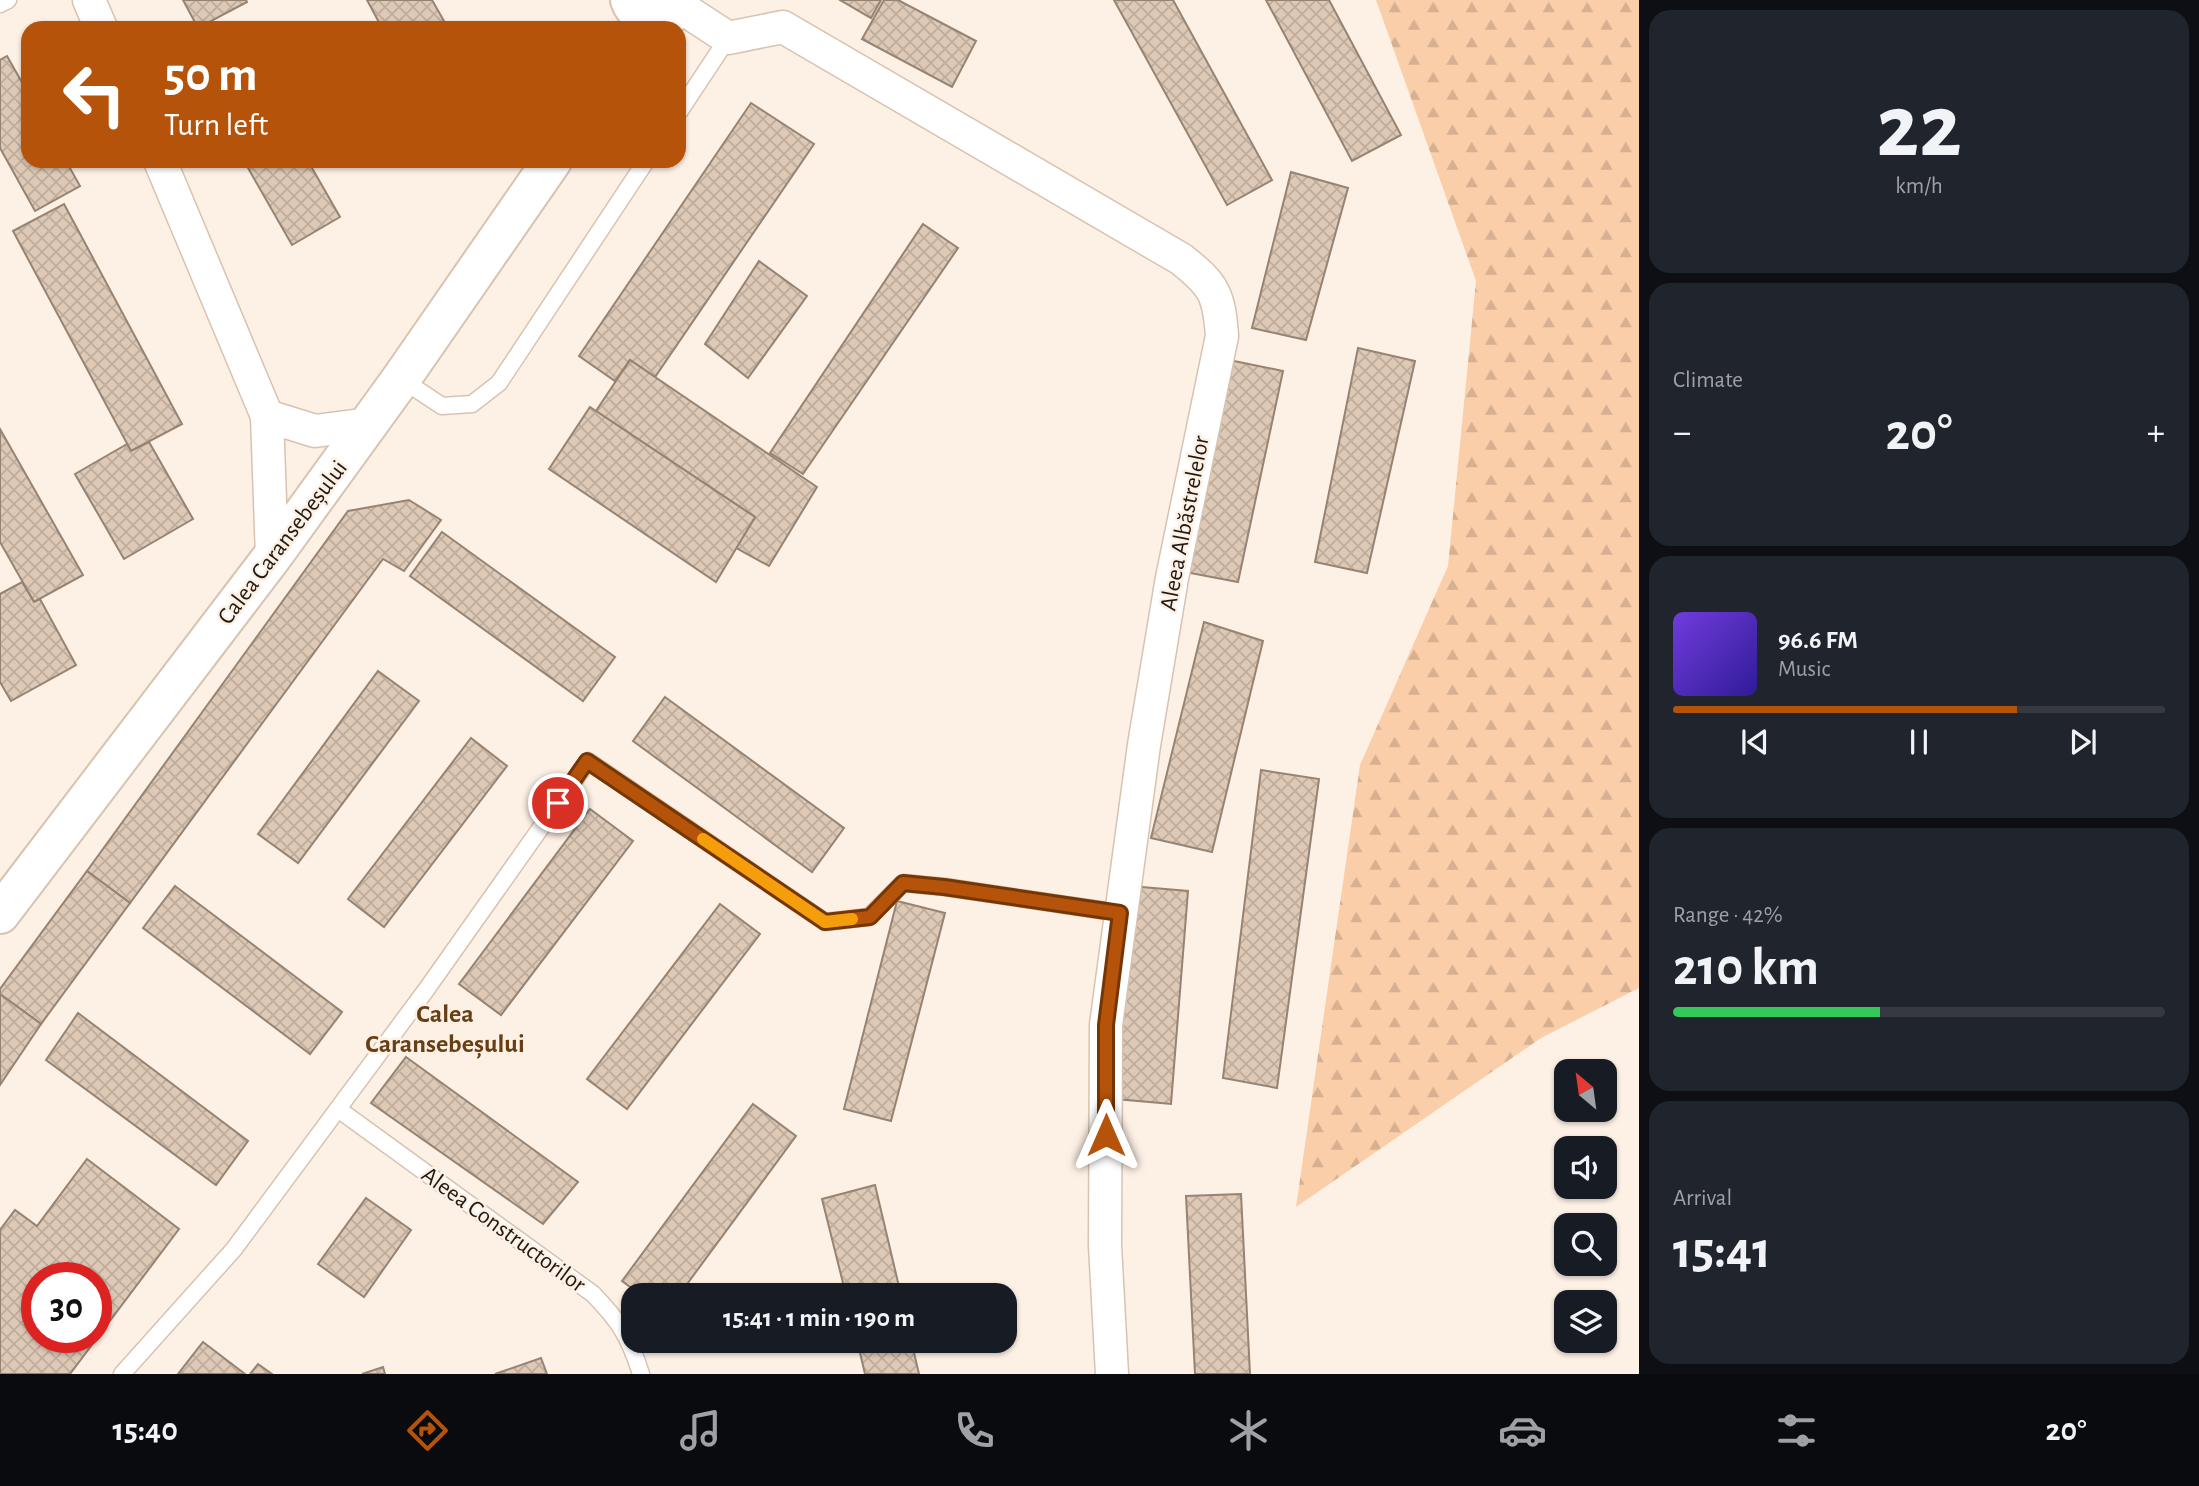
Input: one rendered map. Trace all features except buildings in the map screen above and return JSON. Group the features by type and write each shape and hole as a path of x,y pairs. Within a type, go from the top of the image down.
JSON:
{"main road":[{"path":"635,14 655,19 669,16 680,3"},
{"name":"Calea Caransebeșului","path":"0,914 272,557 401,379 547,168"}],"street":[{"path":"89,0 99,21"},
{"path":"680,3 728,38"},
{"name":"Aleea Albăstrelelor","path":"728,38 783,27 1181,259 1205,279 1219,304 1222,336 1172,578 1144,745 1106,1025 1105,1245 1112,1374"},
{"path":"163,168 267,416 272,557"},
{"path":"267,416 315,431 369,424"}],"lane":[{"path":"0,4 8,0"},
{"path":"686,101 728,38"},
{"path":"401,379 442,406 472,404 499,383 641,168"},
{"path":"122,1374 234,1249 426,990 587,761 825,922 870,917 903,883 1120,913"},
{"name":"Aleea Constructorilor","path":"338,1108 593,1294 617,1319 633,1349 641,1374"}],"green space":[{"path":"1376,0 1639,0 1639,988 1541,1038 1296,1207 1360,765 1448,566 1476,281"}],"slow traffic":[{"path":"703,839 825,922 852,919"}],"district":[{"name":"Calea Caransebeșului","path":"445,1028"}],"route":[{"path":"558,803 587,761 825,922 870,917 903,883 1120,913 1106,1025 1106,1135"}]}
